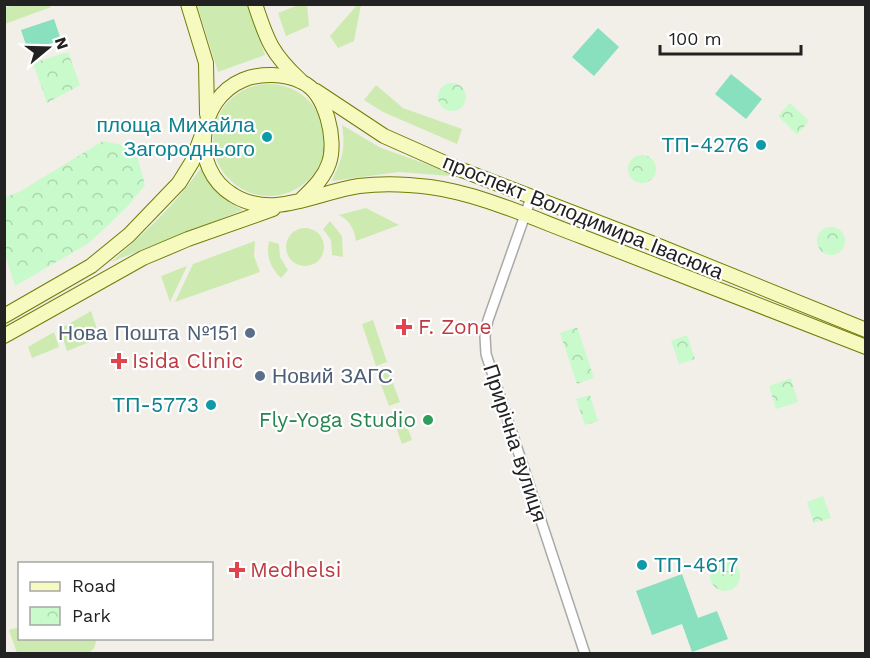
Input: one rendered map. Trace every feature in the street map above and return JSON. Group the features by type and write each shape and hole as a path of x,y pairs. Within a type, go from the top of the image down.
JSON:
{"main road":[{"path":"188,4 207,69 204,147 208,165 216,180 230,194 248,203 280,206"},
{"path":"4,336 142,258 188,239 302,199 320,181 329,163 332,143 330,123 306,84 280,61 269,44 255,4"},
{"path":"4,316 91,266 129,235 179,183 192,162 205,124 216,101 242,81 259,75 281,76 306,84"},
{"name":"проспект Володимира Івасюка","path":"306,84 384,136 531,198 649,242 866,330"},
{"name":"проспект Володимира Івасюка","path":"302,199 359,186 396,184 463,194 866,347"}],"street":[{"name":"Прирічна вулиця","path":"531,198 488,320 485,336 486,354 585,654"}],"green space":[{"path":"16,4 50,5 51,7 5,24 4,8"},
{"path":"301,4 307,5 309,26 286,36 278,13"},
{"path":"197,5 247,5 265,55 218,72"},
{"path":"357,5 361,5 354,41 338,48 330,36"},
{"path":"54,19 61,40 28,51 21,30"},
{"path":"598,28 619,47 594,76 572,57"},
{"path":"68,52 80,85 47,103 33,63"},
{"path":"731,74 762,99 746,119 715,94"},
{"path":"452,83 462,87 466,97 462,107 452,111 442,107 438,97 442,87"},
{"path":"269,84 290,88 309,100 321,119 325,140 321,161 309,180 290,192 269,196 248,192 229,180 217,161 213,140 217,119 229,100 248,88"},
{"path":"376,85 403,108 462,129 457,144 383,112 364,100"},
{"path":"790,103 809,121 797,135 778,116"},
{"path":"342,125 381,148 463,177 399,172 332,181 342,154 344,141"},
{"path":"103,141 135,148 145,185 126,208 89,243 15,286 5,254 5,197 19,192"},
{"path":"642,155 652,159 656,169 652,179 642,183 632,179 628,169 632,159"},
{"path":"201,168 218,192 243,210 111,262 159,218"},
{"path":"366,208 399,225 356,241 351,225 339,215"},
{"path":"330,221 342,236 343,257 332,255 331,240 323,229"},
{"path":"831,227 841,231 845,241 841,251 831,255 821,251 817,241 821,231"},
{"path":"305,228 319,233 324,247 319,261 305,266 291,261 286,247 291,233"},
{"path":"255,241 254,256 260,272 175,302 193,264"},
{"path":"269,241 279,244 280,257 288,270 281,278 270,261"},
{"path":"187,266 170,302 161,276"},
{"path":"91,311 100,338 67,351 60,329"},
{"path":"373,320 387,362 376,366 362,324"},
{"path":"577,327 594,378 577,384 560,333"},
{"path":"54,332 59,347 32,358 28,347"},
{"path":"687,335 695,359 679,364 671,341"},
{"path":"388,370 400,402 389,406 377,374"},
{"path":"791,378 798,402 776,409 769,386"},
{"path":"590,395 598,421 585,425 576,399"},
{"path":"401,409 412,440 402,444 391,413"},
{"path":"823,496 831,518 814,523 807,502"},
{"path":"725,561 736,565 740,576 736,587 725,591 714,587 710,576 714,565"},
{"path":"682,574 698,618 717,611 728,639 692,652 682,624 652,635 636,591"},
{"path":"18,627 18,640 97,640 89,653 17,653 9,630"}],"place":[{"name":"площа Михайла Загороднього","path":"267,137"},
{"name":"ТП-4276","path":"761,145"},
{"name":"F. Zone","path":"404,327"},
{"name":"Нова Пошта №151","path":"250,333"},
{"name":"Isida Clinic","path":"119,361"},
{"name":"Новий ЗАГС","path":"260,376"},
{"name":"ТП-5773","path":"211,405"},
{"name":"Fly-Yoga Studio","path":"428,420"},
{"name":"ТП-4617","path":"642,565"},
{"name":"Medhelsi","path":"237,570"}]}
